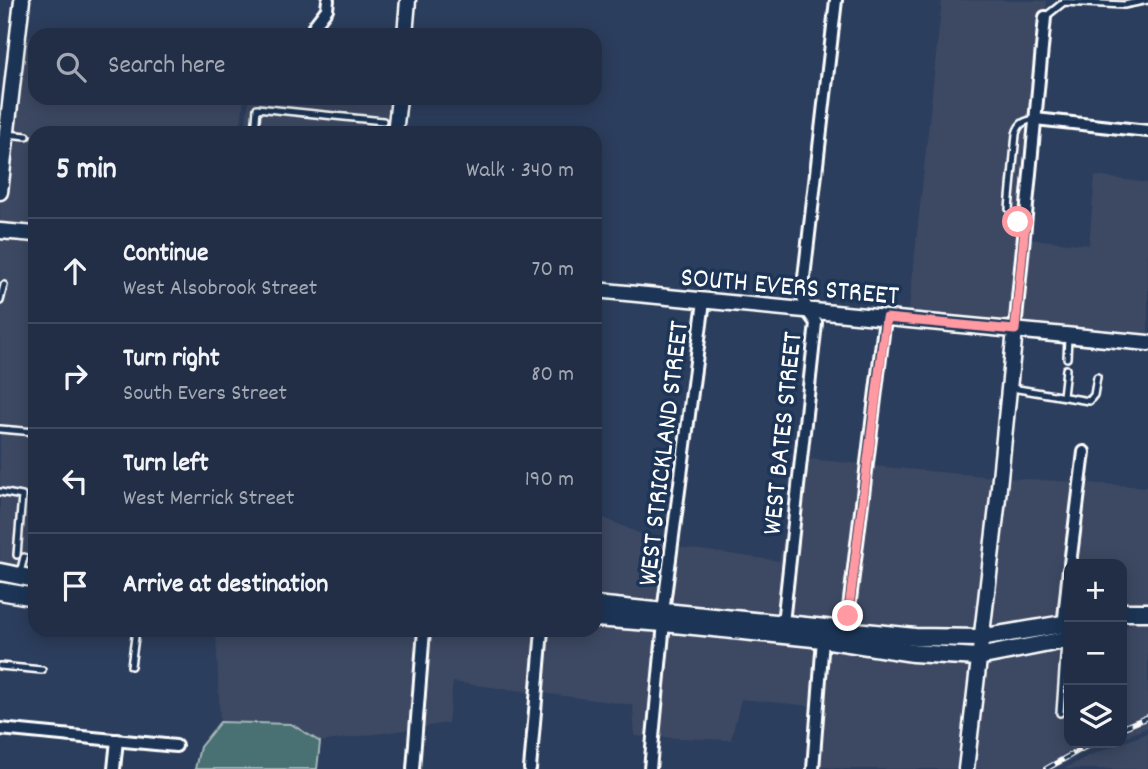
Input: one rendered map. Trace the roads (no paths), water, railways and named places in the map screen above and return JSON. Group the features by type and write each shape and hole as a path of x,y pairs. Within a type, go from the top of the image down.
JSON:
{"main road":[{"path":"0,575 28,578"},
{"path":"0,591 28,596"},
{"path":"602,606 890,650 978,657 1003,641 1064,630"},
{"path":"602,618 664,617 783,623 915,636 981,638 1064,630"},
{"path":"890,650 972,646 981,638"}],"street":[{"path":"0,192 5,129 22,0"},
{"path":"313,26 327,9 328,0"},
{"path":"406,28 408,0"},
{"name":"WEST BATES STREET","path":"783,623 816,323 808,312 802,295 836,0"},
{"path":"966,769 997,507 1045,17"},
{"path":"396,126 398,105"},
{"path":"1035,119 1148,131"},
{"path":"0,231 28,233"},
{"name":"SOUTH EVERS STREET","path":"602,291 1148,343"},
{"name":"WEST STRICKLAND STREET","path":"650,769 664,617 704,301"},
{"path":"843,629 849,608 886,318"},
{"path":"1071,559 1084,452"},
{"path":"413,769 423,637"},
{"path":"530,769 541,637"},
{"path":"813,769 823,639"},
{"path":"0,729 176,746"},
{"path":"114,769 117,740"}],"lane":[{"path":"1045,17 1064,2 1124,5 1148,1"},
{"path":"256,126 257,107 383,121"},
{"path":"1025,226 1018,222 1009,209 1016,134 1018,126 1035,119"},
{"path":"5,129 27,136"},
{"path":"0,297 4,285"},
{"path":"1067,358 1068,335"},
{"path":"1063,396 1066,369"},
{"path":"1009,387 1089,401 1094,395 1097,377"},
{"path":"0,429 28,431"},
{"path":"0,492 22,496 17,555"},
{"path":"24,557 28,571"},
{"path":"131,666 135,637"},
{"path":"1060,713 1064,647"},
{"path":"0,666 42,670"}],"railway":[{"path":"1127,726 1148,717"},
{"path":"1046,769 1083,748"}]}
